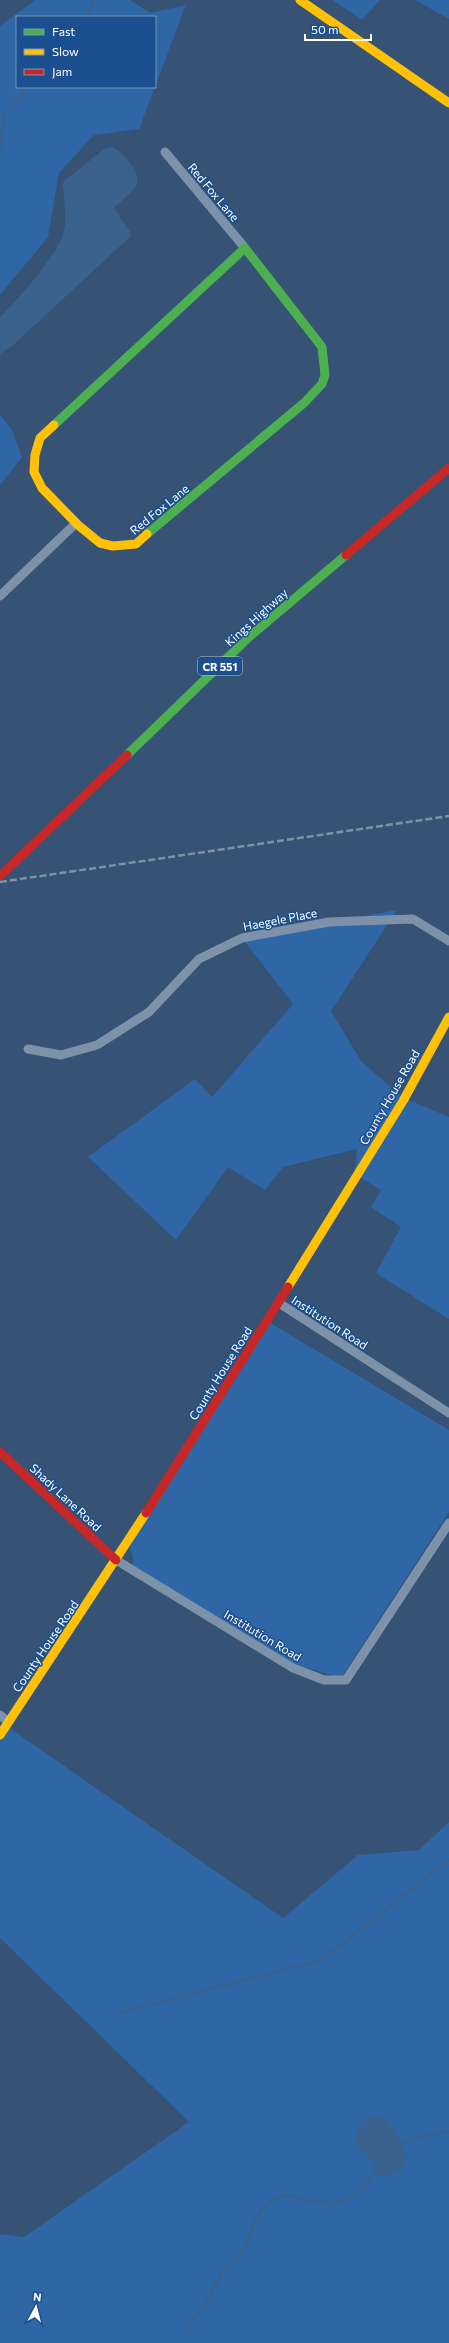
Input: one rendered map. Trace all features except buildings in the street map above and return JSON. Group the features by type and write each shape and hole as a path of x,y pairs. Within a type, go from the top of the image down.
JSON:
{"street":[{"path":"300,0 449,103"},
{"name":"Red Fox Lane","path":"165,152 245,248 322,347 325,370 322,384 304,403 136,544 116,548 99,543 76,523 38,482 34,458 40,438 245,248"},
{"name":"Kings Highway","path":"0,876 249,637 449,468"},
{"path":"0,596 76,523"},
{"name":"Haegele Place","path":"28,1049 61,1055 97,1045 149,1012 199,959 242,938 329,922 413,919 449,941"},
{"name":"County House Road","path":"0,1735 116,1560 278,1304 403,1101 449,1017"},
{"name":"Institution Road","path":"278,1304 449,1413"},
{"name":"Shady Lane Road","path":"0,1452 116,1560"},
{"name":"Institution Road","path":"116,1560 292,1668 324,1680 346,1680 449,1522"},
{"path":"0,1715 8,1722"}],"shaded area":[{"path":"35,0 130,0 150,13 186,5 156,84 156,16 16,16 16,88 155,88 139,129 94,135 59,173 48,237 0,295 0,26"},
{"path":"333,0 380,0 362,20"},
{"path":"415,0 449,0 449,19"},
{"path":"112,147 120,152 130,163 137,178 137,183 134,188 114,208 132,235 11,347 0,354 0,317 27,288 46,264 60,241 64,231 65,213 63,182 104,149"},
{"path":"0,415 12,430 22,457 0,485"},
{"path":"397,910 331,1011 361,1061 402,1097 449,1117 449,1319 376,1273 401,1227 371,1207 381,1190 355,1174 357,1149 283,1167 265,1190 228,1167 176,1240 88,1157 195,1079 212,1097 293,1004 242,938"},
{"path":"267,1321 449,1430 449,1512 341,1678 291,1663 131,1565 134,1561 128,1544"},
{"path":"8,1727 283,1918 358,1855 419,1850 449,1822 449,2343 0,2343 0,2234 24,2237 189,2122 0,1938 0,1739"},
{"path":"370,2116 385,2119 392,2127 406,2151 407,2155 405,2168 388,2176 377,2175 375,2163 355,2143 359,2128"}],"waterway":[{"path":"86,16 94,0"},
{"path":"0,150 4,118 7,110 27,88"},
{"path":"119,2013 321,1960 449,1860"},
{"path":"400,2145 411,2139 449,2131"},
{"path":"187,2327 204,2307 222,2273 246,2247 250,2231 261,2210 278,2197 284,2195 315,2202 336,2203 362,2189 378,2167"}],"railway":[{"path":"0,882 449,816"}],"traffic: fast":[{"path":"147,534 304,403 322,384 325,375 322,347 245,248"},
{"path":"54,425 245,248"},
{"path":"127,755 249,637 346,555"}],"traffic: slow":[{"path":"300,0 449,103"},
{"path":"54,425 40,438 35,455 34,472 42,488 78,525 100,543 113,546 136,544 147,534"},
{"path":"288,1287 403,1101 449,1017"},
{"path":"0,1735 146,1513"}],"traffic: jam":[{"path":"346,555 449,468"},
{"path":"0,876 127,755"},
{"path":"146,1513 288,1287"},
{"path":"0,1452 116,1560"}]}
